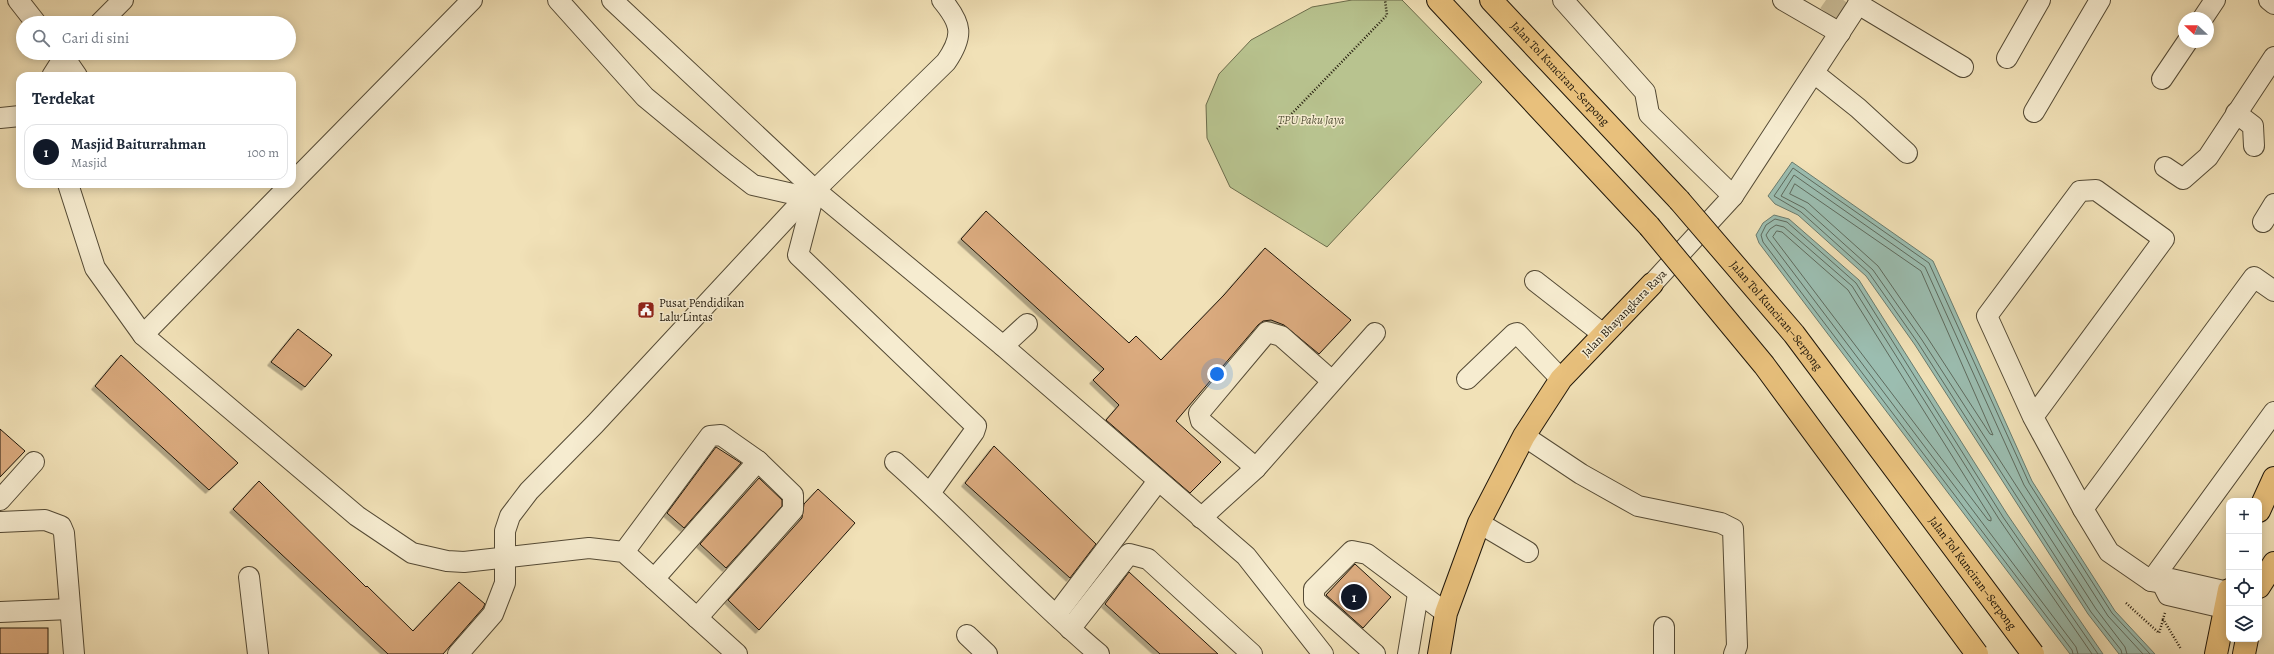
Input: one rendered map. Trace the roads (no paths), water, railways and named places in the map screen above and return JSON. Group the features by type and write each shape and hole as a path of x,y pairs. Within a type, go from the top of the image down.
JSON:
{"main road":[{"path":"1438,0 1649,226 1764,365 1977,654"},
{"name":"Jalan Tol Kunciran–Serpong","path":"1491,0 1678,200 1794,334 2033,654"},
{"name":"Jalan Bhayangkara Raya","path":"1438,654 1446,613 1479,523 1524,436 1561,379 1652,284"},
{"path":"2262,504 2274,478"},
{"path":"2262,513 2274,497"},
{"path":"2262,582 2274,563"},
{"path":"2216,654 2226,602"},
{"path":"2244,654 2246,642"}],"street":[{"path":"18,0 31,16"},
{"path":"107,16 123,0"},
{"path":"296,180 472,0"},
{"path":"558,0 645,97 753,185 810,194"},
{"path":"612,0 810,194 1003,346 1246,556 1323,654"},
{"path":"458,654 493,614 505,583 506,523 529,491 595,424 810,194 946,62 958,44 956,16 942,0"},
{"path":"1563,0 1645,92 1649,114 1725,190 1733,196"},
{"path":"1783,0 1840,33"},
{"path":"2007,58 2040,0"},
{"path":"2034,112 2100,0"},
{"path":"2207,12 2215,0"},
{"path":"2270,0 2274,4"},
{"path":"1860,2 1963,67"},
{"name":"Jalan Bhayangkara Raya","path":"1652,284 1733,196 1860,2"},
{"path":"2162,79 2183,48"},
{"path":"2164,166 2183,179 2208,157 2274,57"},
{"path":"54,72 61,60"},
{"path":"68,60 75,72"},
{"path":"1814,73 1858,108 1907,153"},
{"path":"2236,113 2253,126 2254,146"},
{"path":"0,118 16,116"},
{"path":"69,188 95,268 143,335 357,516 412,553 446,561 506,557 589,548 624,552 737,654"},
{"path":"143,335 288,188"},
{"path":"2033,417 2164,239 2096,190 2080,192 1987,316 2033,417 2083,510 2109,552 2160,586 2226,597"},
{"path":"810,194 798,253 799,258 976,426 974,432 930,493"},
{"path":"2263,222 2274,204"},
{"path":"2083,510 2254,277 2274,291"},
{"path":"1535,281 1603,334"},
{"path":"1003,346 1027,324"},
{"path":"1256,468 1201,421 1199,412 1267,332 1281,336 1332,381"},
{"path":"1201,518 1256,468 1375,333"},
{"path":"1468,379 1517,333 1561,379"},
{"path":"2160,586 2274,412"},
{"path":"624,552 710,436 721,435 758,461 793,495 793,510 697,618"},
{"path":"1524,436 1581,474 1638,506 1721,523 1733,529 1737,646 1734,654"},
{"path":"654,579 758,461"},
{"path":"0,500 34,462"},
{"path":"895,462 930,493 1056,616 1099,654"},
{"path":"1056,616 1158,481"},
{"path":"0,522 45,520 61,526 64,533 74,654"},
{"path":"1479,523 1528,552"},
{"path":"1375,654 1314,600 1314,589 1352,551 1366,554 1418,594 1446,613"},
{"path":"1070,629 1129,554 1148,558 1252,654"},
{"path":"249,577 258,654"},
{"path":"1408,654 1418,594"},
{"path":"0,612 70,609"},
{"path":"1664,627 1664,654"},
{"path":"967,635 987,654"}],"water":[{"path":"1792,162 1933,261 2032,481 2115,611 2155,654 2119,654 2088,614 1915,345 1866,276 1798,215 1775,204 1768,196"},
{"path":"1774,215 1789,219 1859,280 2007,514 2103,654 2070,654 1759,243 1756,235 1763,223"}],"tunnel":[{"path":"1826,0 1850,17"}],"place":[{"name":"Pusat Pendidikan Lalu Lintas","path":"646,310"},
{"name":"Masjid Baiturrahman","path":"1354,597"}],"park label":[{"name":"TPU Paku Jaya","path":"1311,120"}]}
